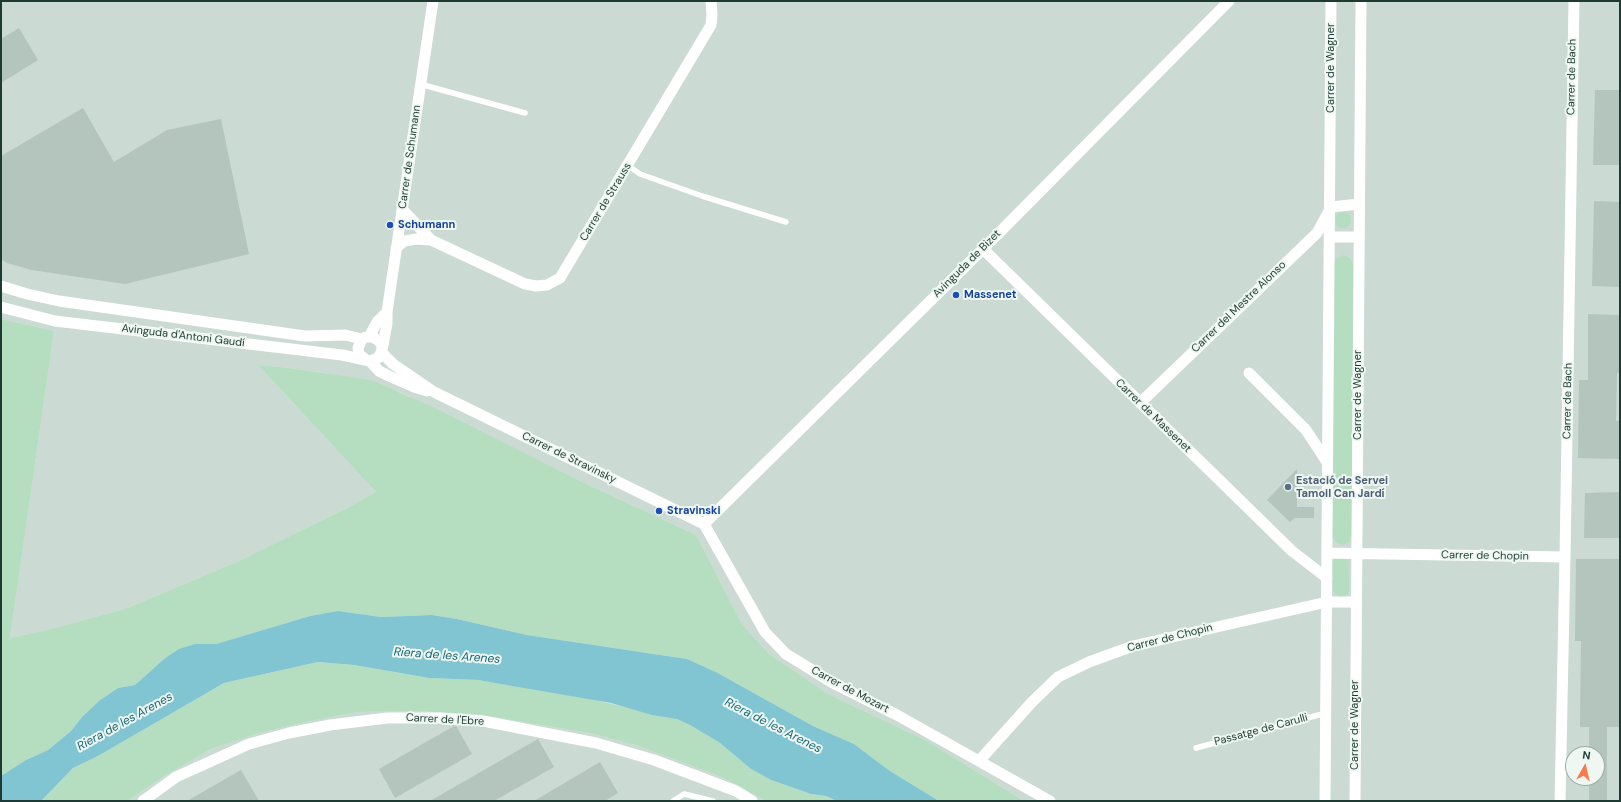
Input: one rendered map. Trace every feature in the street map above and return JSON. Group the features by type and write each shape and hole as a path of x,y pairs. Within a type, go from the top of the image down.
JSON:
{"street":[{"name":"Carrer de Schumann","path":"382,350 433,1"},
{"name":"Carrer de Strauss","path":"402,210 431,240 525,284 536,286 547,285 560,278 711,25 711,1"},
{"name":"Avinguda de Bizet","path":"704,524 983,249 1229,1"},
{"name":"Carrer de Wagner","path":"1325,801 1331,206 1331,1"},
{"name":"Carrer de Wagner","path":"1355,801 1360,1"},
{"name":"Carrer de Bach","path":"1560,801 1566,558 1574,1"},
{"path":"1331,206 1359,204"},
{"name":"Carrer del Mestre Alonso","path":"1140,403 1317,233 1331,206"},
{"path":"1330,237 1359,237"},
{"name":"Carrer de Strauss","path":"396,248 404,241 417,239 431,240"},
{"name":"Carrer de Massenet","path":"983,249 1292,551 1327,578"},
{"name":"Avinguda d'Antoni Gaudí","path":"1,286 27,294 59,301 305,336 345,335 366,338"},
{"name":"Avinguda d'Antoni Gaudí","path":"1,307 55,321 342,355 368,361"},
{"path":"366,338 377,339 382,350 378,358 368,361 359,354 358,348 377,322 387,312"},
{"name":"Carrer de Stravinsky","path":"382,350 393,364 434,392 704,524"},
{"name":"Carrer de Stravinsky","path":"368,361 379,371 414,388 434,392"},
{"path":"1249,373 1306,430 1328,462"},
{"name":"Carrer de Mozart","path":"704,524 765,632 786,654 833,683 897,715 1050,801"},
{"path":"1327,552 1357,553"},
{"name":"Carrer de Chopin","path":"1357,553 1566,558"},
{"path":"1327,602 1356,602"},
{"name":"Carrer de Chopin","path":"979,761 1032,702 1058,677 1089,662 1133,646 1327,602"},
{"name":"Carrer de l'Ebre","path":"143,801 176,777 249,744 289,733 330,725 387,718 440,718 483,721 596,743 654,760 736,791 752,801"}],"lane":[{"path":"420,84 525,113"},
{"path":"627,166 640,174 702,196 786,222"},
{"name":"Passatge de Carulli","path":"1196,748 1326,712"},
{"path":"673,801 684,794 713,801"}],"shaded area":[{"path":"1,1 1620,1 1620,801 1024,801 925,740 828,694 768,653 742,624 696,535 578,480 400,392 324,373 289,368 258,365 376,492 347,508 239,561 125,609 47,630 10,638 54,331 1,319"},
{"path":"412,711 475,714 590,733 639,746 722,777 766,801 127,801 166,775 211,749 255,734 357,712"}],"green space":[{"path":"1340,212 1346,212 1351,217 1349,226 1346,228 1340,228 1335,223 1335,217"},
{"path":"1344,255 1350,258 1353,264 1352,536 1349,542 1343,545 1337,543 1332,536 1334,264 1336,259"},
{"path":"1,319 54,331 10,638 47,630 125,609 239,561 347,508 376,492 258,365 371,380 433,407 578,480 696,535 742,624 768,653 828,694 925,740 1024,801 939,801 890,771 854,744 813,726 716,672 687,659 527,635 457,619 432,615 381,617 338,611 310,616 216,644 195,644 164,659 135,685 118,688 100,700 82,717 71,731 48,750 26,760 1,776"},
{"path":"1335,558 1347,559 1348,561 1349,589 1348,594 1344,597 1339,597 1333,591 1332,563"},
{"path":"318,662 354,665 429,678 478,680 577,696 677,719 720,743 751,769 771,780 811,794 826,796 837,801 766,801 722,777 639,746 590,733 475,714 412,711 357,712 255,734 211,749 166,775 127,801 41,801 73,768 98,756 224,683"}],"water":[{"name":"Riera de les Arenes","path":"338,611 381,617 432,615 457,619 527,635 687,659 716,672 813,726 854,744 890,771 939,801 837,801 826,796 811,794 771,780 751,769 720,743 677,719 652,715 611,703 478,680 429,678 354,665 318,662 224,683 98,756 73,768 41,801 1,801 1,776 26,760 48,750 71,731 82,717 100,700 118,688 135,685 164,659 179,649 195,644 216,644 310,616"}],"building":[{"path":"19,28 38,60 1,83 1,39"},
{"path":"1595,90 1620,90 1620,165 1593,165"},
{"path":"83,108 114,162 167,130 221,119 249,254 125,284 32,270 7,263 1,259 1,156"},
{"path":"1594,201 1620,202 1620,287 1592,286"},
{"path":"1588,314 1620,315 1620,373 1617,373 1616,421 1620,421 1620,459 1578,458 1579,380 1588,380"},
{"name":"Estació de Servei Tamoil Can Jardí","path":"1297,469 1297,507 1314,507 1314,518 1295,518 1290,522 1267,500"},
{"path":"1620,492 1620,538 1584,538 1585,493"},
{"path":"1576,559 1620,559 1620,727 1607,727 1607,801 1589,801 1589,786 1605,786 1605,746 1589,746 1589,727 1580,727 1581,641 1575,641"},
{"path":"456,726 472,754 395,798 379,769"},
{"path":"538,739 554,767 494,801 430,801"},
{"path":"600,762 618,793 605,801 534,801"},
{"path":"241,770 259,801 187,801"}],"place":[{"name":"Schumann","path":"390,225"},
{"name":"Massenet","path":"956,295"},
{"name":"Estació de Servei Tamoil Can Jardí","path":"1288,487"},
{"name":"Stravinski","path":"659,511"}]}
